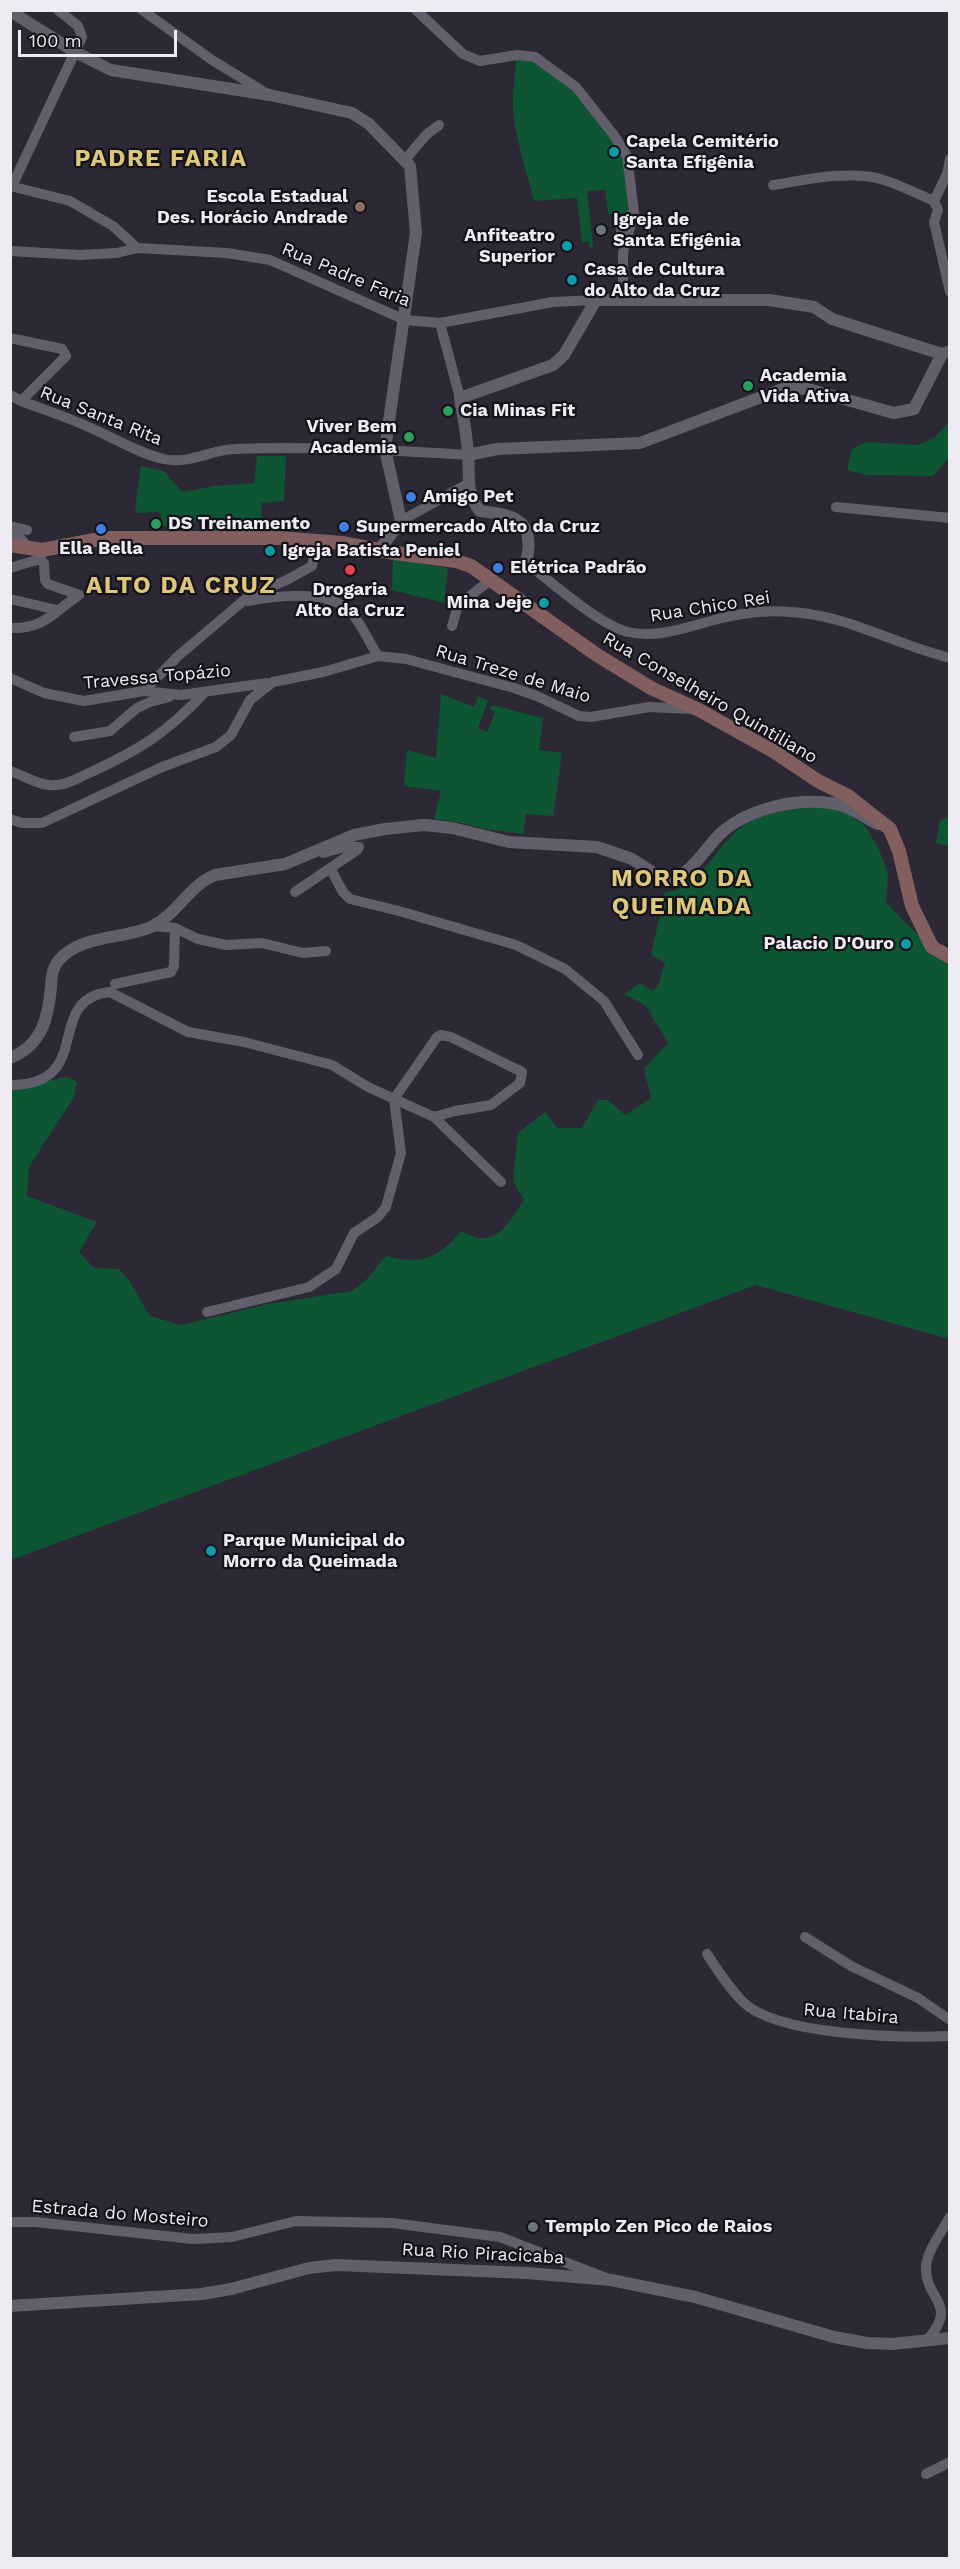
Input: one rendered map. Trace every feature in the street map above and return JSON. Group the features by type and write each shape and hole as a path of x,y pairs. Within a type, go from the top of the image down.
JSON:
{"main road":[{"name":"Rua Conselheiro Quintiliano","path":"37,552 92,539 280,538 342,543 456,561 471,566 492,579 549,623 651,688 699,710 773,751 818,781 848,796 890,829"},
{"path":"10,544 37,552"},
{"path":"890,829 899,851 912,906 932,947 950,957"}],"street":[{"path":"142,10 212,60 270,95"},
{"path":"416,10 463,54 480,61 517,56 535,57 576,87 627,156 634,212 623,253 623,299"},
{"path":"10,11 75,52 111,70 270,95 352,113 369,124 410,166 416,233 385,449 401,521"},
{"path":"60,11 73,21 82,37 11,186 70,201 113,225 137,248"},
{"path":"405,160 426,135 439,125"},
{"path":"934,201 947,174 950,159"},
{"path":"773,185 820,178 860,176 877,178 934,201 938,210 934,222 950,292"},
{"name":"Rua Padre Faria","path":"12,252 96,255 137,248 227,253 270,260 405,320 440,323 553,302 596,300"},
{"path":"10,264 12,252"},
{"path":"460,398 553,365 564,355 596,300 769,300 795,303 814,307 832,319 946,352 914,409 894,413 808,389 785,388 640,443 497,448 468,454"},
{"path":"440,323 460,398 468,454 467,484 473,502 480,511 501,513 522,522 528,533 530,549 526,562"},
{"path":"10,338 62,349 66,356 21,401"},
{"name":"Rua Santa Rita","path":"10,395 165,460 185,460 229,449 385,449 468,454"},
{"path":"379,550 401,521 467,484"},
{"path":"836,507 950,518"},
{"path":"10,526 27,530"},
{"path":"10,535 21,539 37,552 44,563 45,580 48,584 79,595 57,610 43,624 10,628"},
{"path":"144,691 178,656 255,592 287,580 312,566 317,541"},
{"path":"10,568 37,552"},
{"name":"Rua Chico Rei","path":"526,562 595,614 628,632 662,632 721,618 789,612 840,621 950,658"},
{"path":"452,626 458,605 492,579"},
{"path":"245,601 277,596 337,602 351,613 378,656"},
{"path":"10,599 57,610"},
{"name":"Rua Treze de Maio","path":"10,819 22,823 42,823 162,767 216,747 231,735 250,700 273,682 323,672 378,656 406,659 514,688 579,716 591,717 650,707 699,710"},
{"name":"Travessa Topázio","path":"10,678 44,693 84,701 144,691 181,695 273,682"},
{"path":"10,771 49,785 73,780 153,740 185,714 205,692"},
{"path":"74,737 91,736 110,731 137,708 150,702 181,695"},
{"path":"296,861 354,835 404,827 439,826 509,842 597,847 632,859 663,879 671,879 686,872 732,824 769,809 797,803 838,804 890,829"},
{"path":"153,926 174,910 205,879 215,875 260,869 349,846 358,846 357,850 295,892"},
{"path":"330,868 342,892 350,899 516,945 565,969 604,1001 638,1055"},
{"path":"10,1058 28,1048 41,1033 48,1010 52,971 58,962 82,945 96,939 153,926 175,928 198,939 238,946 262,943 303,953 326,951"},
{"path":"115,984 171,972 174,966 175,928"},
{"path":"10,1085 40,1083 51,1076 63,1057 73,1020 80,1008 94,997 110,992 181,1029 332,1065 434,1118 501,1182"},
{"path":"207,1312 309,1287 336,1269 354,1233 378,1217 388,1203 401,1153 394,1099 428,1048 441,1035 451,1037 522,1072 520,1083 490,1105 455,1111 434,1118"},
{"path":"805,1937 851,1966 918,1998 950,2020"},
{"name":"Rua Itabira","path":"707,1954 743,2002 775,2019 802,2028 841,2032 950,2036"},
{"path":"928,2339 938,2328 942,2315 927,2275 927,2265 950,2217"},
{"name":"Estrada do Mosteiro","path":"10,2222 36,2222 193,2239 232,2237 296,2221 392,2223 500,2237 611,2280"},
{"name":"Rua Rio Piracicaba","path":"10,2306 216,2292 309,2268 336,2265 527,2273 611,2280 695,2297 852,2341 879,2344 950,2337"},
{"path":"926,2474 950,2462"}],"green space":[{"path":"535,57 559,73 625,150 629,213 608,214 605,190 587,191 593,246 590,249 589,241 582,242 577,198 534,201 516,132 513,102 516,60"},
{"path":"949,422 949,458 933,476 866,475 847,470 852,449 866,442 917,445 934,438"},
{"path":"257,456 286,456 284,501 261,503 263,533 210,535 208,521 182,522 181,526 163,526 160,512 138,513 135,509 141,466 164,471 182,492 214,486 254,483"},
{"path":"393,559 448,568 444,603 392,590"},
{"path":"441,694 474,707 478,697 488,700 478,728 487,732 495,712 490,710 492,705 543,718 539,750 562,753 553,816 526,814 523,834 434,819 441,791 404,786 407,750 436,758"},
{"path":"810,807 841,809 864,825 878,847 888,873 886,903 949,966 949,1339 756,1285 11,1560 11,1088 66,1077 77,1082 74,1097 29,1167 27,1196 97,1222 79,1252 94,1268 119,1269 128,1279 150,1316 181,1325 268,1304 352,1291 367,1279 386,1256 409,1260 428,1257 445,1248 461,1231 475,1237 487,1238 506,1226 524,1200 513,1181 518,1133 545,1112 557,1128 582,1128 598,1100 608,1100 625,1115 651,1098 644,1069 668,1043 646,1006 624,994 640,983 653,991 658,986 665,963 651,955 665,892 678,889 690,882 732,835 744,825 769,814"},
{"path":"949,816 949,846 936,843 940,821"}],"place":[{"name":"Capela Cemitério Santa Efigênia","path":"614,152"},
{"name":"Escola Estadual Des. Horácio Andrade","path":"360,207"},
{"name":"Igreja de Santa Efigênia","path":"601,230"},
{"name":"Anfiteatro Superior","path":"567,246"},
{"name":"Casa de Cultura do Alto da Cruz","path":"572,280"},
{"name":"Academia Vida Ativa","path":"748,386"},
{"name":"Cia Minas Fit","path":"448,411"},
{"name":"Viver Bem Academia","path":"409,437"},
{"name":"Amigo Pet","path":"411,497"},
{"name":"DS Treinamento","path":"156,524"},
{"name":"Supermercado Alto da Cruz","path":"344,527"},
{"name":"Ella Bella","path":"101,529"},
{"name":"Igreja Batista Peniel","path":"270,551"},
{"name":"Elétrica Padrão","path":"498,568"},
{"name":"Drogaria Alto da Cruz","path":"350,570"},
{"name":"Mina Jeje","path":"544,603"},
{"name":"Palacio D'Ouro","path":"906,944"},
{"name":"Parque Municipal do Morro da Queimada","path":"211,1551"},
{"name":"Templo Zen Pico de Raios","path":"533,2227"}],"district":[{"name":"PADRE FARIA","path":"161,159"},
{"name":"ALTO DA CRUZ","path":"181,586"},
{"name":"MORRO DA QUEIMADA","path":"682,893"}]}
